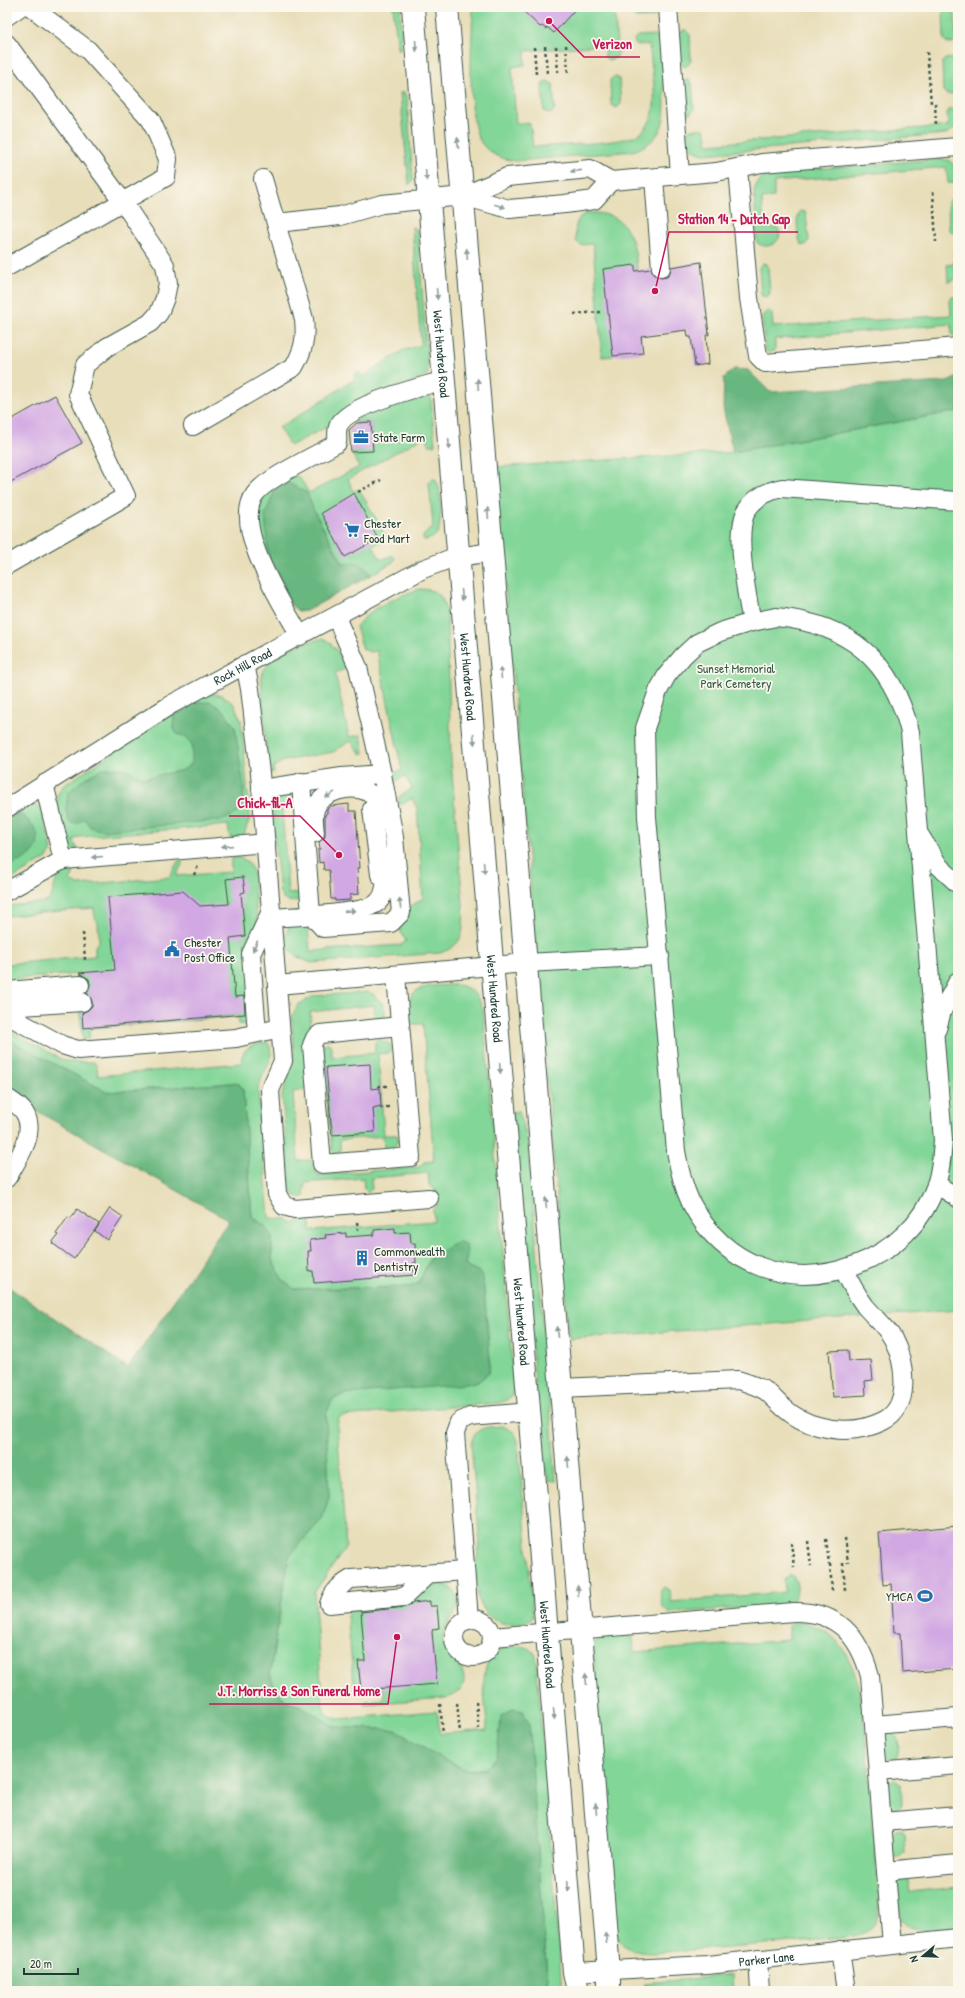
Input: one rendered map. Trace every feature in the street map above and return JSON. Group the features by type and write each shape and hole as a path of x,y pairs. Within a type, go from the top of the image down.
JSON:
{"main road":[{"name":"West Hundred Road","path":"413,7 576,1982"},
{"path":"447,7 491,552 582,1630 609,1981"}],"street":[{"path":"7,16 20,7"},
{"path":"7,267 166,177 168,159 151,120 88,50 31,7"},
{"path":"668,7 680,175"},
{"path":"7,44 123,202 165,265 168,283 165,298 159,313 150,323 107,347 85,365 78,394 126,496 7,565"},
{"path":"277,223 340,216 382,204 463,196 507,177 590,169 611,181 716,172 762,162 958,147"},
{"path":"738,168 749,298 758,356 765,362 958,347"},
{"path":"654,178 661,268"},
{"path":"193,426 294,367 303,352 305,333 304,319 263,179"},
{"path":"463,196 509,209 565,204 594,200 611,181"},
{"path":"300,636 261,562 250,534 248,516 249,504 255,493 266,483 338,443 338,427 343,419 355,411 383,399 444,380"},
{"path":"752,622 743,560 743,520 747,510 756,499 768,491 782,488 958,501"},
{"name":"Rock Hill Road","path":"7,808 172,704 423,569 459,556 491,552"},
{"path":"301,782 311,915 323,928 391,923 401,913 394,837 382,774 358,667 336,617"},
{"path":"776,617 800,619 824,626 846,637 861,648 882,669 896,690 905,712 910,732 918,832 943,1140 942,1159 936,1184 919,1218 906,1233 888,1250 869,1260 844,1270 807,1276 783,1274 758,1266 739,1256 724,1244 706,1225 691,1203 681,1179 676,1151 647,817 646,728 649,714 658,691 683,656 697,643 720,632 752,622 776,617"},
{"path":"245,664 250,689 261,789 283,1061 270,1090 277,1194 284,1206 295,1209 429,1198"},
{"path":"261,789 301,782 382,774"},
{"path":"44,784 63,860"},
{"path":"272,914 311,915 361,910 378,902 385,887 386,869 380,814 376,799 364,790 350,788 333,792 318,803 314,814 318,891 314,910 311,915"},
{"path":"918,832 939,866 958,884"},
{"path":"7,891 63,860 266,844"},
{"path":"257,1033 251,954 272,914"},
{"path":"277,985 526,963 660,956"},
{"path":"396,975 411,1157 322,1164 312,1045 315,1038 320,1034 400,1026"},
{"path":"934,1038 942,1011 958,981"},
{"path":"7,991 81,994 7,1008"},
{"path":"7,1016 62,1045 78,1050 236,1038 280,1028"},
{"path":"7,1098 21,1109 29,1124 29,1134 7,1178"},
{"path":"936,1184 958,1198"},
{"path":"562,1388 738,1380 767,1392 785,1409 798,1418 817,1426 837,1430 876,1424 888,1418 897,1409 900,1403 902,1392 901,1365 898,1350 892,1337 866,1307 850,1283 844,1270"},
{"path":"469,1620 455,1433 459,1422 470,1417 530,1412"},
{"path":"428,1574 465,1571"},
{"path":"492,1637 794,1612 829,1616 843,1627 852,1637 865,1660 870,1676 892,1945"},
{"path":"469,1620 482,1622 490,1630 492,1637 489,1649 484,1654 472,1658 460,1652 455,1647 454,1634 460,1624 469,1620"},
{"path":"874,1725 958,1718"},
{"path":"878,1772 958,1765"},
{"path":"882,1822 958,1816"},
{"path":"886,1870 958,1864"},
{"name":"Parker Lane","path":"576,1982 609,1981 707,1964 758,1958 958,1938"},
{"path":"840,1950 846,1991"},
{"path":"758,1958 760,1991"}],"path":[{"path":"566,45 568,72"},
{"path":"545,46 547,73"},
{"path":"556,46 558,72"},
{"path":"534,47 536,74"},
{"path":"927,52 931,103"},
{"path":"935,103 936,126"},
{"path":"933,192 936,242"},
{"path":"574,314 600,312"},
{"path":"358,492 381,480"},
{"path":"83,933 85,960"},
{"path":"845,1538 848,1563"},
{"path":"826,1539 832,1591"},
{"path":"808,1541 811,1566"},
{"path":"791,1542 794,1567"},
{"path":"843,1563 845,1590"},
{"path":"476,1702 479,1730"},
{"path":"457,1703 460,1732"},
{"path":"440,1704 443,1734"}],"green space":[{"path":"393,7 400,7 402,37 400,49 398,50"},
{"path":"473,7 614,7 618,55 616,58 608,60 605,57 604,45 525,51 525,65 512,67 516,123 530,124 533,147 588,144 619,140 639,134 644,130 650,122 653,112 654,87 649,45 635,44 634,39 638,36 655,35 661,40 665,108 662,126 658,133 644,146 633,151 515,161 503,159 493,154 484,147 478,137 472,110 471,55"},
{"path":"658,7 658,11 654,17 636,18 632,14 636,8"},
{"path":"945,10 952,10 955,14 956,40 953,43 947,43 944,40 943,13"},
{"path":"683,30 686,30 690,35 691,61 687,66 683,66 680,62 678,36"},
{"path":"954,58 957,62 958,90 954,94 946,94 943,91 942,62 945,59"},
{"path":"615,76 619,79 621,104 617,108 611,105 610,80"},
{"path":"688,79 692,84 694,110 689,114 685,110 683,85"},
{"path":"547,81 553,84 555,110 550,114 544,111 542,85"},
{"path":"404,92 407,98 413,180 409,185 400,93"},
{"path":"951,108 958,114 958,121 956,126 946,134 704,154 691,147 686,133 690,129 704,129 708,144 948,126 947,111"},
{"path":"941,159 948,160 958,168 958,183 948,183 946,167 774,182 774,197 762,199 764,228 778,228 780,233 779,237 777,241 770,245 766,246 757,243 754,190 760,180 768,175 775,172"},
{"path":"951,199 958,199 958,232 952,232 949,230 948,202"},
{"path":"800,211 805,212 806,215 809,240 806,245 802,245 798,234 797,223 798,214"},
{"path":"587,213 603,214 615,218 624,226 630,235 634,247 640,318 613,356 602,357 593,244 580,245 576,241 576,224 583,215"},
{"path":"412,227 414,227 418,233 428,374 290,446 279,428 355,379 355,374 359,372 362,377 402,351 421,345"},
{"path":"958,248 958,278 948,282 947,265 954,264 954,251"},
{"path":"762,263 766,264 768,267 770,293 767,297 762,296 761,294 759,268"},
{"path":"952,297 958,297 958,337 952,335 951,324 775,339 775,351 768,353 765,350 762,316 769,311 772,314 773,327 951,315 950,301"},
{"path":"734,369 748,370 770,392 947,382 958,377 958,411 733,452 723,408 724,378"},
{"path":"426,393 431,398 435,445 429,445 427,435 348,479 354,492 359,489 387,538 373,546 381,560 392,555 395,558 393,562 371,575 362,565 352,562 343,563 314,511 307,493 269,566 259,541 254,521 254,511 260,496 272,487 294,475 300,478 309,493 359,467 351,452 373,450 371,422 348,423 407,397"},
{"name":"Sunset Memorial Park Cemetery","path":"958,411 958,1310 569,1339 495,467 733,452"},
{"path":"432,479 435,479 439,489 441,504 440,520 437,534 433,538 425,540 423,539 423,536 433,526 429,483"},
{"path":"289,483 307,493 314,511 342,563 352,562 362,565 371,575 306,611 298,611 291,605 269,566 265,515 276,488"},
{"path":"420,589 432,591 440,595 447,615 451,761 463,905 462,935 455,945 440,953 311,963 295,955 286,945 285,939 288,928 296,923 305,923 308,927 310,951 401,945 406,941 397,925 401,913 423,898 417,808 412,798 401,805 398,803 399,797 412,788 405,776 392,783 390,775 402,770 377,651 370,652 363,649 356,627 376,608 403,595"},
{"path":"323,638 334,647 345,669 335,673 349,737 361,735 364,753 361,754 351,741 333,752 284,761 273,767 274,772 268,773 261,678 270,662 277,656 295,647"},
{"path":"202,695 221,695 234,704 241,720 250,818 244,834 240,837 230,838 228,825 79,837 73,841 79,851 74,852 65,834 58,810 57,797 62,787 192,700"},
{"path":"198,702 211,702 225,712 235,727 244,788 243,803 236,814 223,820 103,831 90,827 85,819 75,824 69,822 66,810 68,793 85,778 104,768 125,768 144,778 183,770 192,763 192,745 187,737 177,734 173,727 174,716"},
{"path":"292,794 294,797 282,808 288,894 299,893 304,896 304,898 294,902 283,899 280,893 271,808 274,801"},
{"path":"32,805 41,807 52,850 47,858 7,882 7,867 34,852 21,815 8,817"},
{"path":"21,815 30,822 36,830 38,840 37,846 29,856 7,867 7,817"},
{"name":"Chester Post Office","path":"238,857 248,862 253,871 257,921 248,1025 239,1024 238,1016 90,1028 89,1038 83,1040 79,1008 82,1007 79,974 15,979 7,977 7,964 95,956 95,946 99,941 98,922 95,919 94,908 7,916 7,906 46,902 53,892 57,878 65,871 73,869 74,872 70,881 78,885 170,877 178,861 181,860 182,864 176,876 231,872 231,859"},
{"path":"459,985 469,989 476,995 483,1010 514,1388 509,1398 498,1403 342,1416 339,1418 337,1426 346,1547 314,1593 323,1707 328,1715 338,1719 436,1711 438,1715 440,1734 487,1730 484,1678 486,1666 492,1656 501,1649 515,1646 525,1647 534,1653 536,1656 562,1991 548,1991 529,1723 522,1711 502,1716 497,1757 485,1769 467,1770 446,1761 396,1730 335,1727 301,1706 287,1702 275,1689 270,1673 289,1556 322,1519 329,1497 326,1414 332,1400 344,1394 489,1373 490,1360 483,1278 465,1265 467,1255 431,1257 418,1283 410,1287 294,1289 282,1279 272,1260 272,1235 265,1226 252,1217 243,1090 239,1084 232,1083 107,1092 7,1039 7,1029 69,1062 94,1062 97,1067 98,1076 242,1063 242,1055 250,1046 257,1043 268,1043 271,1049 270,1061 259,1084 258,1090 269,1218 287,1219 294,1224 306,1217 310,1221 311,1231 434,1221 433,1209 437,1206 435,1189 429,1185 428,1173 371,1178 372,1189 368,1193 364,1189 363,1178 305,1183 304,1197 294,1195 290,1189 282,1095 294,1059 292,1018 298,1005 314,996 368,992 374,995 382,1003 385,1011 384,1019 378,1019 375,1017 374,1005 310,1012 311,1028 304,1041 307,1088 306,1090 293,1092 298,1161 311,1160 318,1175 420,1167 424,1162 434,1161 423,1024 409,1024 408,1007 410,998 419,989 433,986"},
{"path":"7,1039 107,1092 232,1083 239,1084 243,1090 252,1217 265,1226 272,1235 272,1260 282,1279 294,1289 410,1287 419,1283 431,1257 459,1241 466,1245 467,1255 465,1265 470,1269 478,1271 483,1278 490,1360 489,1373 479,1381 467,1384 344,1394 332,1400 326,1414 329,1497 322,1519 289,1556 270,1673 275,1689 287,1702 301,1706 335,1727 396,1730 446,1761 467,1770 485,1769 497,1757 501,1716 513,1709 522,1711 529,1723 548,1991 7,1991 7,1286 128,1368 229,1220 35,1110 20,1092 7,1085"},
{"path":"378,1039 390,1044 392,1051 389,1053 378,1054 384,1135 397,1135 399,1140 393,1148 387,1150 384,1147 383,1136 340,1140 340,1153 335,1154 332,1151 322,1046 327,1043 331,1044 332,1057 375,1053 375,1042"},
{"path":"519,1111 528,1141 556,1480 549,1481 541,1454 512,1112"},
{"path":"503,1426 515,1433 518,1441 533,1617 523,1623 506,1624 496,1621 487,1615 478,1599 475,1567 480,1544 471,1444 475,1434 482,1429 487,1427"},
{"path":"789,1575 792,1575 795,1579 797,1592 794,1599 788,1605 669,1613 664,1609 662,1603 660,1591 664,1587 670,1590 671,1602 785,1592 784,1580"},
{"path":"438,1584 448,1586 457,1596 458,1606 444,1631 443,1643 447,1652 461,1669 464,1679 462,1688 451,1697 446,1698 364,1704 366,1701 384,1699 384,1690 359,1691 354,1684 347,1616 351,1610 414,1601 427,1588"},
{"path":"801,1622 813,1625 823,1630 839,1644 851,1663 859,1686 866,1745 878,1884 878,1915 874,1926 867,1932 844,1938 651,1953 639,1952 628,1948 620,1941 614,1930 593,1644 601,1639 631,1635 633,1638 634,1652 789,1640 789,1626 792,1623"},
{"path":"893,1731 897,1737 899,1749 895,1759 890,1760 884,1755 883,1738 887,1732"},
{"path":"895,1779 901,1784 902,1804 897,1809 891,1808 889,1805 888,1785 889,1782"},
{"path":"895,1830 901,1830 904,1834 905,1852 899,1857 894,1856 892,1835"},
{"path":"901,1878 908,1880 910,1892 958,1887 958,1926 918,1929 910,1926 904,1921 900,1913 897,1900 895,1882"},
{"path":"732,1975 733,1991 644,1991 644,1983"}],"building":[{"path":"519,7 577,7 554,33 547,27 546,29 542,26 540,27"},
{"path":"701,262 709,335 706,335 708,364 695,366 691,337 688,337 687,330 641,336 643,353 613,356 603,269 635,265 635,271 651,269 653,274 661,278 667,277 670,273 671,267"},
{"path":"55,395 82,443 7,484 7,422"},
{"name":"State Farm","path":"371,422 373,451 351,452 349,430 357,423"},
{"name":"Chester Food Mart","path":"354,493 378,539 345,557 321,513"},
{"path":"349,804 349,811 356,811 360,868 357,868 359,894 350,895 350,900 335,901 335,899 331,899 329,870 324,870 323,862 319,863 319,842 325,837 325,815 327,813 327,809 331,806"},
{"name":"Chester Post Office","path":"243,877 245,892 241,893 245,936 230,938 235,997 244,996 245,1014 83,1028 82,1013 92,1006 92,1001 87,993 90,985 89,979 79,973 115,970 108,897 183,891 200,906 229,904 226,879"},
{"path":"370,1064 371,1089 380,1088 381,1106 373,1108 375,1132 332,1135 326,1067"},
{"path":"110,1208 123,1217 107,1240 95,1231"},
{"path":"77,1209 99,1224 74,1259 52,1243 58,1235 56,1234 68,1217 71,1218"},
{"name":"Commonwealth Dentistry","path":"395,1228 395,1233 410,1232 411,1243 415,1243 416,1263 413,1263 414,1275 314,1283 313,1271 309,1271 308,1251 311,1251 310,1240 326,1238 325,1235 346,1233 346,1237 374,1235 374,1230"},
{"path":"848,1350 849,1361 871,1360 873,1380 865,1381 866,1395 833,1397 829,1351"},
{"name":"YMCA","path":"958,1526 958,1669 902,1673 900,1633 894,1633 891,1584 883,1585 879,1533"},
{"path":"430,1601 430,1606 437,1606 439,1628 433,1629 432,1632 437,1684 361,1690 358,1661 365,1661 361,1612 405,1607 413,1603"}],"place":[{"name":"Verizon","path":"549,21"},
{"name":"Station 14 - Dutch Gap","path":"655,291"},
{"name":"State Farm","path":"361,437"},
{"name":"Chester Food Mart","path":"352,530"},
{"name":"Chick-fil-A","path":"339,855"},
{"name":"Chester Post Office","path":"172,949"},
{"name":"Commonwealth Dentistry","path":"362,1258"},
{"name":"YMCA","path":"925,1596"},
{"name":"J.T. Morriss & Son Funeral Home","path":"397,1637"}]}
